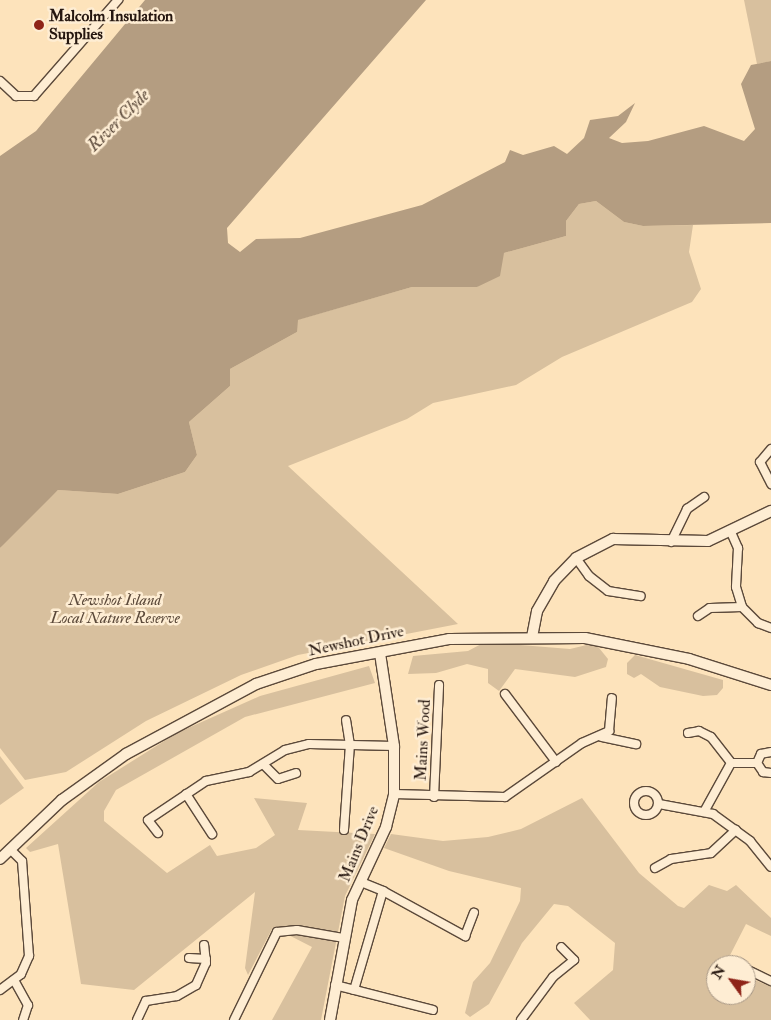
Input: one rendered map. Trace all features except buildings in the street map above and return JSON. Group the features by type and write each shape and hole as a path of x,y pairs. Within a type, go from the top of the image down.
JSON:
{"street":[{"path":"0,82 16,96 34,96 118,0"},
{"path":"771,449 760,462 771,484"},
{"path":"671,542 687,509 704,497"},
{"path":"532,637 537,611 554,581 576,558 613,539 671,542 708,541 771,511"},
{"path":"730,530 738,548 736,587 742,607 758,623 771,628"},
{"path":"576,558 589,576 608,591 641,596"},
{"path":"698,616 710,608 742,607"},
{"name":"Newshot Drive","path":"0,859 88,780 173,726 256,684 316,664 450,639 585,638 645,649 771,685"},
{"name":"Mains Drive","path":"330,1020 344,938 361,882 386,827 394,794 394,746 380,653"},
{"name":"Mains Wood","path":"434,797 439,685"},
{"path":"505,694 556,762"},
{"path":"602,738 609,731 612,698"},
{"path":"344,830 350,745 346,720"},
{"path":"688,733 699,731 710,737 731,763"},
{"path":"602,738 636,744"},
{"name":"Mains Wood","path":"394,794 434,797 505,797 582,743 602,738"},
{"path":"158,833 148,820 186,794 206,782 249,772 285,750 309,744 394,746"},
{"path":"757,763 761,754 771,752"},
{"path":"731,763 757,763"},
{"path":"704,812 731,763"},
{"path":"757,763 763,772 771,773"},
{"path":"263,764 278,779 296,773"},
{"path":"186,794 212,834"},
{"path":"659,804 704,812 736,830 770,864"},
{"path":"655,868 671,859 712,853 736,830"},
{"path":"0,990 14,980 29,956 22,861 10,849"},
{"path":"361,882 383,891 465,936 474,913"},
{"path":"354,990 383,891"},
{"path":"234,1020 277,932 297,930 344,938"},
{"path":"137,1020 146,1001 177,996 196,985 206,959 204,945"},
{"path":"527,1018 553,977 574,960 561,948"},
{"path":"188,958 206,959"},
{"path":"756,974 771,981"},
{"path":"14,980 28,1005 23,1020"},
{"path":"335,985 433,1010"}],"green space":[{"path":"744,0 771,0 771,61 757,64"},
{"name":"Newshot Island Local Nature Reserve","path":"596,201 624,222 643,226 693,225 689,252 701,289 692,302 562,357 516,385 433,403 407,419 288,466 458,624 298,655 241,675 146,721 66,772 25,780 0,748 0,548 12,532 58,490 118,494 185,472 197,455 189,422 230,386 230,369 297,332 297,320 412,287 477,287 504,253 566,236 566,221 579,204"},
{"path":"485,642 570,649 595,643 608,659 606,667 575,677 515,669 499,691 488,683 488,669 467,664 436,673 408,674 413,656 468,651"},
{"path":"635,655 723,680 723,688 717,695 703,696 660,687 641,674 634,678 627,674 627,663"},
{"path":"369,666 375,683 245,717 116,790 104,811 104,821 167,873 210,845 217,856 256,848 275,835 254,798 307,803 298,830 375,834 345,896 321,1020 272,1020 312,947 273,927 248,975 245,968 255,892 134,990 81,984 58,844 30,852 26,848 99,782 177,733 260,696"},
{"path":"0,756 24,788 0,805"},
{"path":"582,798 639,873 678,906 684,908 709,885 727,891 736,885 771,918 771,936 746,924 730,955 706,955 706,1005 756,1005 756,980 771,987 771,1020 590,1020 574,1003 613,970 615,943 568,906 554,904 522,943 489,1004 470,1017 465,1013 473,982 490,963 520,901 521,888 449,871 384,848 391,834 443,841 488,837 521,829"}],"water":[{"name":"River Clyde","path":"145,0 426,0 227,228 228,243 240,252 256,239 300,238 422,205 505,162 510,150 523,155 554,146 567,154 584,138 590,120 618,116 635,103 626,122 609,138 622,143 648,141 704,126 744,141 755,129 741,84 751,65 771,61 771,223 643,226 624,222 596,201 579,204 566,221 566,236 504,253 500,276 477,287 412,287 298,320 297,332 230,369 230,386 189,422 197,455 185,472 118,494 58,490 0,548 0,156 36,131"}],"place":[{"name":"Malcolm Insulation Supplies","path":"39,25"}]}
